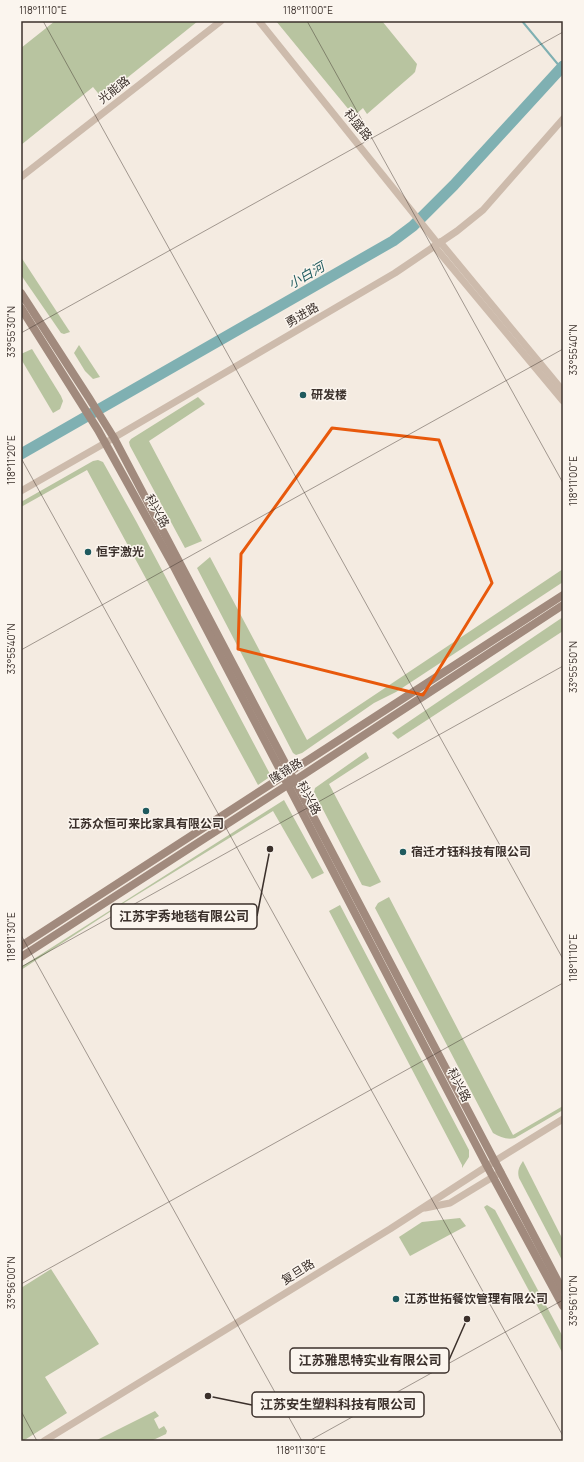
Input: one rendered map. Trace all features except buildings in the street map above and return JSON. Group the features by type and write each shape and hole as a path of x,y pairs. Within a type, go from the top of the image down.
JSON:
{"main road":[{"name":"科兴路","path":"21,293 114,438 487,1166 563,1306"},
{"name":"科兴路","path":"21,308 98,430 287,774"},
{"name":"隆锦路","path":"21,946 563,595"},
{"name":"隆锦路","path":"21,957 563,605"},
{"name":"科兴路","path":"291,782 501,1172 563,1291"}],"street":[{"name":"光能路","path":"21,177 221,21"},
{"name":"科盛路","path":"259,21 563,401"},
{"name":"勇进路","path":"21,491 395,273 483,210 563,119"},
{"name":"科盛路","path":"437,244 563,391"},
{"name":"复旦路","path":"44,1441 563,1119"},
{"path":"421,1208 450,1203 501,1172"}],"highlighted area":[{"path":"332,428 439,440 492,583 423,695 238,649 241,554"}],"green space":[{"path":"55,21 198,21 102,98 93,87 21,145 21,48"},
{"path":"276,21 382,21 417,64 415,72 367,114 363,108 354,116"},
{"path":"21,257 70,332 64,334 61,333 21,275"},
{"path":"79,345 100,377 93,379 85,371 74,353"},
{"path":"32,349 63,401 60,409 53,413 21,359 21,354"},
{"path":"198,397 205,404 149,441 202,541 185,548 129,442 131,439"},
{"path":"98,460 103,462 136,521 271,776 258,785 87,470 21,507 21,502 93,461"},
{"path":"210,557 307,740 563,569 563,582 396,692 374,703 302,753 296,755 293,753 197,568"},
{"path":"563,617 563,631 398,739 392,733"},
{"path":"366,752 369,758 329,784 381,882 370,887 362,885 314,792 315,788"},
{"path":"284,800 324,873 312,879 273,811 119,906 21,970 21,967"},
{"path":"389,897 513,1135 563,1106 563,1110 515,1138 504,1138 493,1133 375,908 378,903"},
{"path":"340,905 469,1150 469,1157 462,1168 462,1165 329,911"},
{"path":"523,1161 563,1240 563,1262 519,1178 518,1173 520,1165"},
{"path":"487,1205 495,1210 563,1337 563,1354 484,1207"},
{"path":"460,1218 466,1226 410,1256 399,1237 422,1222"},
{"path":"51,1269 99,1344 45,1377 67,1413 21,1441 21,1288"},
{"path":"155,1411 159,1416 154,1419 159,1429 164,1426 167,1431 166,1434 151,1441 95,1441"}],"waterway":[{"path":"522,21 561,68"},
{"name":"小白河","path":"21,454 393,241 413,226 454,185 563,66"}],"place":[{"name":"研发楼","path":"303,395"},
{"name":"恒宇激光","path":"88,552"},
{"name":"江苏众恒可来比家具有限公司","path":"146,811"},
{"name":"江苏宇秀地毯有限公司","path":"270,849"},
{"name":"宿迁才钰科技有限公司","path":"403,852"},
{"name":"江苏世拓餐饮管理有限公司","path":"396,1299"},
{"name":"江苏雅思特实业有限公司","path":"467,1319"},
{"name":"江苏安生塑料科技有限公司","path":"208,1396"}]}
